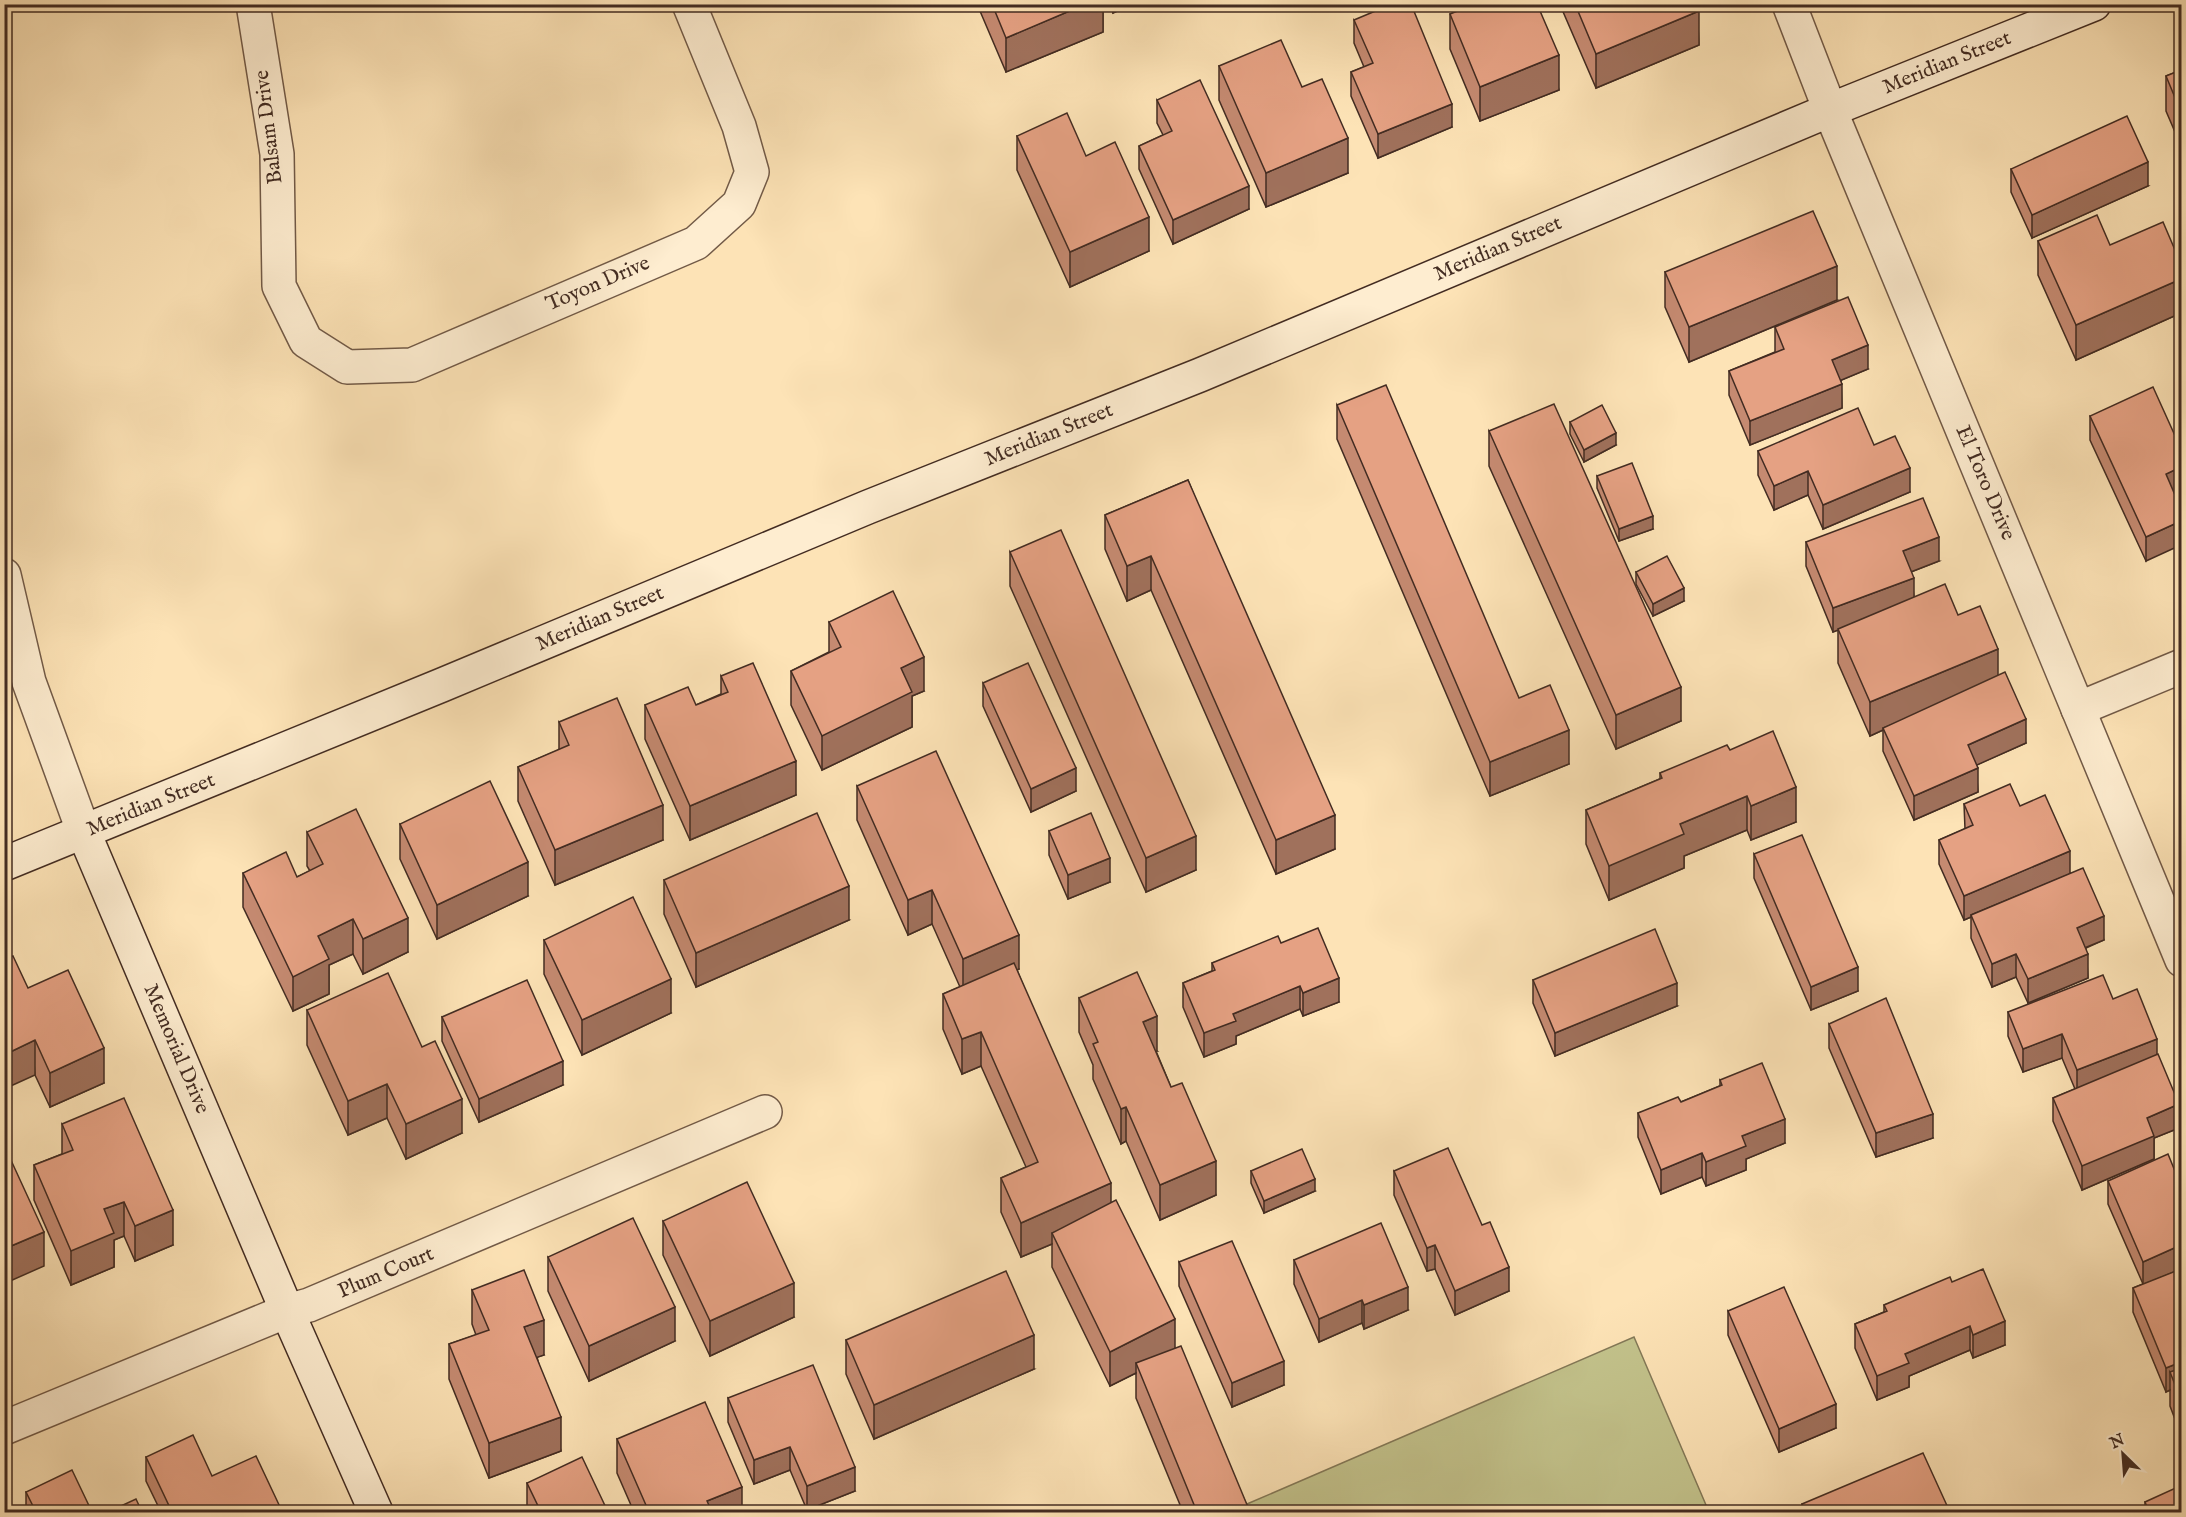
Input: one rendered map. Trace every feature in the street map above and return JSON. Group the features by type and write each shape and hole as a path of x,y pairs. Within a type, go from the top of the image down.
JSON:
{"street":[{"name":"Balsam Drive","path":"253,4 277,154 279,286"},
{"name":"Toyon Drive","path":"279,286 306,341 347,367 412,364 696,243 739,204 752,172 739,126 689,4"},
{"name":"El Toro Drive","path":"1789,4 1830,110 2181,960"},
{"name":"Meridian Street","path":"4,864 84,833 868,507 1200,375 1830,110 2094,4"},
{"name":"Memorial Drive","path":"4,575 29,682 84,833 287,1311 376,1512"},
{"path":"2079,709 2181,666"},
{"name":"Plum Court","path":"4,1428 287,1311 309,1305 765,1112"}],"green space":[{"path":"1634,1337 1709,1512 1250,1512 1247,1504"}],"building":[{"path":"992,4 1086,4 1006,38"},
{"path":"1392,4 1411,4 1452,104 1378,134 1351,72 1373,63 1354,20"},
{"path":"1475,4 1537,4 1559,55 1480,87 1450,14"},
{"path":"1575,4 1697,4 1699,11 1596,54"},
{"path":"1281,40 1302,87 1322,79 1348,138 1266,173 1219,66"},
{"path":"2181,70 2181,112 2166,76"},
{"path":"1200,80 1249,186 1173,220 1139,146 1172,131 1157,100"},
{"path":"1067,113 1086,156 1115,142 1149,217 1070,252 1017,136"},
{"path":"2127,116 2148,162 2032,215 2011,169"},
{"path":"1813,211 1837,266 1689,327 1665,272"},
{"path":"2097,215 2110,245 2163,222 2181,264 2181,279 2076,325 2038,241"},
{"path":"1848,297 1868,345 1832,360 1842,384 1750,421 1729,371 1784,349 1775,327"},
{"path":"1386,385 1519,698 1550,685 1569,730 1490,762 1337,405"},
{"path":"2153,387 2181,449 2181,467 2166,474 2181,509 2181,521 2146,537 2090,416"},
{"path":"1554,404 1681,687 1616,715 1489,431"},
{"path":"1602,405 1616,433 1584,450 1570,422"},
{"path":"1858,408 1874,445 1895,436 1910,468 1823,505 1808,471 1774,486 1758,451"},
{"path":"1632,463 1653,516 1619,529 1597,476"},
{"path":"1188,480 1335,815 1276,840 1151,556 1127,566 1105,515"},
{"path":"1923,498 1939,537 1903,551 1914,578 1833,608 1806,542"},
{"path":"1061,530 1196,836 1146,858 1010,552"},
{"path":"1667,556 1684,588 1653,604 1636,572"},
{"path":"1945,584 1958,615 1980,606 1998,649 1870,702 1838,629"},
{"path":"893,591 924,657 901,668 912,692 822,736 791,671 841,647 829,622"},
{"path":"753,663 796,761 690,806 645,705 688,687 696,705 728,692 721,676"},
{"path":"1028,663 1076,768 1031,789 983,683"},
{"path":"2005,672 2026,719 1968,745 1978,768 1914,796 1883,728"},
{"path":"617,698 663,805 555,850 518,767 569,745 559,722"},
{"path":"1773,731 1796,787 1751,806 1747,796 1680,824 1684,834 1609,866 1586,810 1662,778 1660,773 1727,745 1730,750"},
{"path":"936,751 1019,935 963,959 932,890 908,900 857,786"},
{"path":"490,781 528,862 437,905 400,824"},
{"path":"2010,784 2020,806 2045,795 2070,851 1964,896 1939,840 1973,825 1964,804"},
{"path":"356,809 408,918 363,939 353,919 318,936 329,959 293,977 243,873 286,852 297,877 323,864 307,832"},
{"path":"817,813 849,886 696,953 664,880"},
{"path":"1091,813 1110,858 1068,875 1049,831"},
{"path":"1802,835 1858,967 1811,987 1754,854"},
{"path":"2083,868 2104,916 2077,928 2088,954 2028,979 2016,954 1992,964 1971,915"},
{"path":"633,897 671,979 582,1020 544,940"},
{"path":"1318,928 1339,978 1303,993 1300,986 1233,1014 1236,1021 1204,1033 1183,983 1215,970 1212,963 1278,936 1281,943"},
{"path":"1655,929 1677,983 1555,1033 1533,980"},
{"path":"13,956 28,988 68,970 104,1048 50,1073 35,1040 4,1055 4,959"},
{"path":"1014,963 1111,1183 1021,1223 1001,1178 1038,1162 981,1032 962,1039 943,994"},
{"path":"1137,972 1157,1016 1143,1022 1171,1087 1182,1083 1216,1161 1160,1185 1126,1107 1121,1109 1093,1044 1098,1042 1079,998"},
{"path":"388,973 422,1047 435,1041 462,1099 406,1124 387,1084 348,1101 307,1010"},
{"path":"2103,975 2113,999 2137,989 2157,1039 2077,1070 2062,1034 2023,1049 2008,1012"},
{"path":"527,980 563,1061 479,1099 442,1017"},
{"path":"1886,998 1933,1114 1876,1133 1829,1024"},
{"path":"2158,1054 2179,1104 2147,1118 2154,1136 2082,1166 2053,1098"},
{"path":"1762,1063 1785,1119 1742,1136 1746,1146 1706,1162 1702,1153 1661,1170 1638,1113 1678,1097 1681,1102 1722,1085 1720,1080"},
{"path":"124,1098 173,1210 135,1226 124,1202 104,1209 114,1233 71,1251 34,1165 73,1150 62,1124"},
{"path":"4,1145 44,1232 4,1249"},
{"path":"1448,1148 1482,1225 1490,1222 1509,1267 1455,1291 1435,1245 1427,1248 1394,1171"},
{"path":"1302,1149 1315,1179 1264,1201 1251,1171"},
{"path":"2168,1154 2181,1186 2181,1245 2143,1262 2108,1181"},
{"path":"747,1182 794,1283 710,1321 663,1221"},
{"path":"1116,1200 1175,1319 1110,1352 1052,1233"},
{"path":"633,1218 675,1307 589,1346 548,1257"},
{"path":"1381,1223 1408,1287 1364,1305 1362,1300 1319,1319 1294,1260"},
{"path":"1232,1241 1284,1361 1232,1383 1179,1262"},
{"path":"4,1259 10,1271 4,1274"},
{"path":"1983,1269 2005,1321 1973,1335 1970,1326 1905,1354 1909,1363 1877,1376 1855,1324 1887,1311 1884,1305 1950,1277 1952,1282"},
{"path":"2181,1269 2181,1362 2166,1368 2133,1288"},
{"path":"524,1270 544,1320 524,1327 561,1417 489,1443 449,1344 489,1330 472,1290"},
{"path":"1006,1271 1034,1335 874,1405 846,1340"},
{"path":"1784,1287 1836,1404 1779,1429 1728,1311"},
{"path":"1181,1346 1250,1512 1197,1512 1136,1363"},
{"path":"813,1365 855,1467 807,1486 790,1447 754,1460 728,1398"},
{"path":"2181,1368 2181,1400 2170,1372"},
{"path":"705,1402 742,1487 707,1501 712,1512 649,1512 617,1439"},
{"path":"193,1435 212,1476 256,1456 281,1509 273,1512 172,1512 146,1457"},
{"path":"1923,1453 1949,1510 1943,1512 1805,1512 1802,1504"},
{"path":"582,1457 608,1512 541,1512 527,1483"},
{"path":"72,1470 92,1512 36,1512 26,1492"},
{"path":"2180,1486 2181,1512 2149,1512 2145,1502"},
{"path":"136,1499 142,1512 108,1512"}]}
